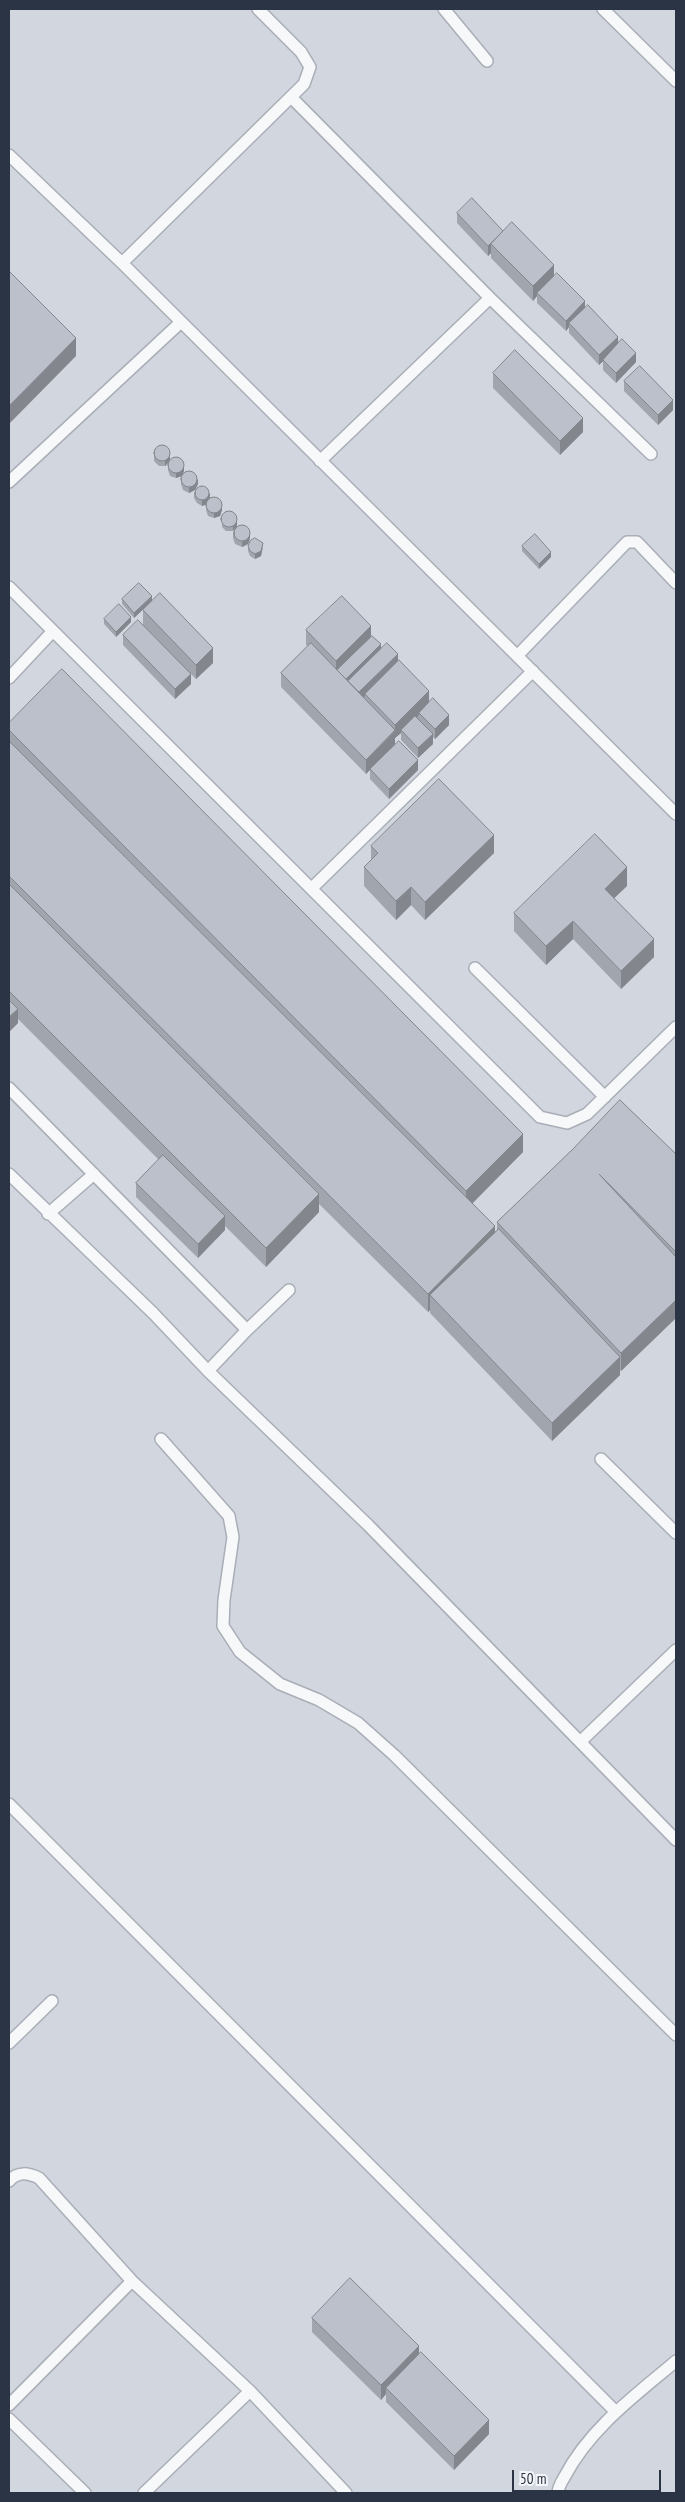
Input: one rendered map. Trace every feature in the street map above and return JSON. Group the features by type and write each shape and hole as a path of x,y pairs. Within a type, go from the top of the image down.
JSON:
{"lane":[{"path":"122,263 304,84 310,67 301,52 258,9"},
{"path":"444,9 487,61"},
{"path":"603,9 676,81"},
{"path":"291,97 490,298 651,454"},
{"path":"9,155 122,263 533,672 674,805"},
{"path":"320,461 490,298"},
{"path":"11,476 181,322"},
{"path":"517,656 627,542 637,542 676,583"},
{"path":"9,587 540,1117 567,1123 587,1114 676,1027"},
{"path":"9,678 53,631"},
{"path":"312,888 533,672"},
{"path":"475,968 605,1097"},
{"path":"9,1088 247,1330"},
{"path":"9,1174 48,1214 153,1313 208,1371 368,1526 676,1840"},
{"path":"48,1214 94,1174"},
{"path":"208,1371 289,1290"},
{"path":"161,1439 229,1516 232,1537 224,1600 223,1626 240,1652 280,1684 319,1700 365,1729 394,1754 676,2035"},
{"path":"601,1459 676,1533"},
{"path":"580,1742 676,1650"},
{"path":"9,1804 616,2412"},
{"path":"9,2043 52,2001"},
{"path":"9,2181 14,2176 28,2173 39,2178 132,2281 250,2391 346,2493"},
{"path":"9,2405 132,2281"},
{"path":"558,2493 573,2461 616,2412 676,2361"},
{"path":"144,2493 250,2391"},
{"path":"9,2419 86,2493"}],"shaded area":[{"path":"9,9 676,9 676,2493 9,2493"}],"building":[{"path":"472,198 503,231 488,246 457,213"},
{"path":"512,222 554,265 533,286 491,244"},
{"path":"9,271 76,338 9,406"},
{"path":"557,273 585,301 566,321 537,293"},
{"path":"588,305 618,337 599,355 569,323"},
{"path":"622,339 636,353 616,373 603,360"},
{"path":"515,350 583,418 560,441 493,373"},
{"path":"640,366 673,400 658,415 624,381"},
{"path":"159,445 165,445 170,450 168,459 159,461 154,456 154,450"},
{"path":"176,457 184,465 176,473 168,465"},
{"path":"189,471 195,473 197,479 195,485 189,487 183,485 181,479 183,473"},
{"path":"199,486 205,486 209,493 205,500 199,500 195,496 195,490"},
{"path":"214,497 222,505 214,513 206,505"},
{"path":"229,511 237,519 229,527 221,519"},
{"path":"239,525 245,525 250,530 248,539 239,541 234,536 234,530"},
{"path":"535,534 551,552 539,564 522,546"},
{"path":"255,538 263,543 261,551 255,554 250,551 248,546 250,541"},
{"path":"139,583 152,596 134,613 122,599"},
{"path":"160,593 213,648 196,665 143,610"},
{"path":"342,596 371,626 336,661 306,630"},
{"path":"119,604 131,617 116,632 104,619"},
{"path":"138,620 191,674 175,689 123,635"},
{"path":"372,636 381,644 346,679 337,670"},
{"path":"311,643 395,730 366,760 281,673"},
{"path":"387,643 398,654 359,692 348,681"},
{"path":"399,660 429,691 395,725 365,694"},
{"path":"62,669 523,1134 466,1191 9,730 9,723"},
{"path":"433,698 449,715 435,729 419,713"},
{"path":"415,716 433,734 418,748 401,730"},
{"path":"9,741 495,1226 428,1294 9,876"},
{"path":"399,741 418,760 389,789 370,769"},
{"path":"439,779 494,835 425,902 411,887 396,901 364,867 378,853 371,846"},
{"path":"595,834 627,867 605,889 654,939 621,971 573,921 546,946 514,913"},
{"path":"9,884 319,1194 266,1248 9,991"},
{"path":"9,1000 18,1009 9,1017"},
{"path":"620,1100 676,1154 676,1252 599,1174 676,1257 676,1300 621,1353 497,1222 573,1149"},
{"path":"163,1155 225,1216 198,1244 136,1183"},
{"path":"499,1229 620,1357 552,1423 430,1295"},
{"path":"350,2278 419,2346 381,2385 312,2318"},
{"path":"421,2352 489,2420 454,2456 386,2388"}]}
